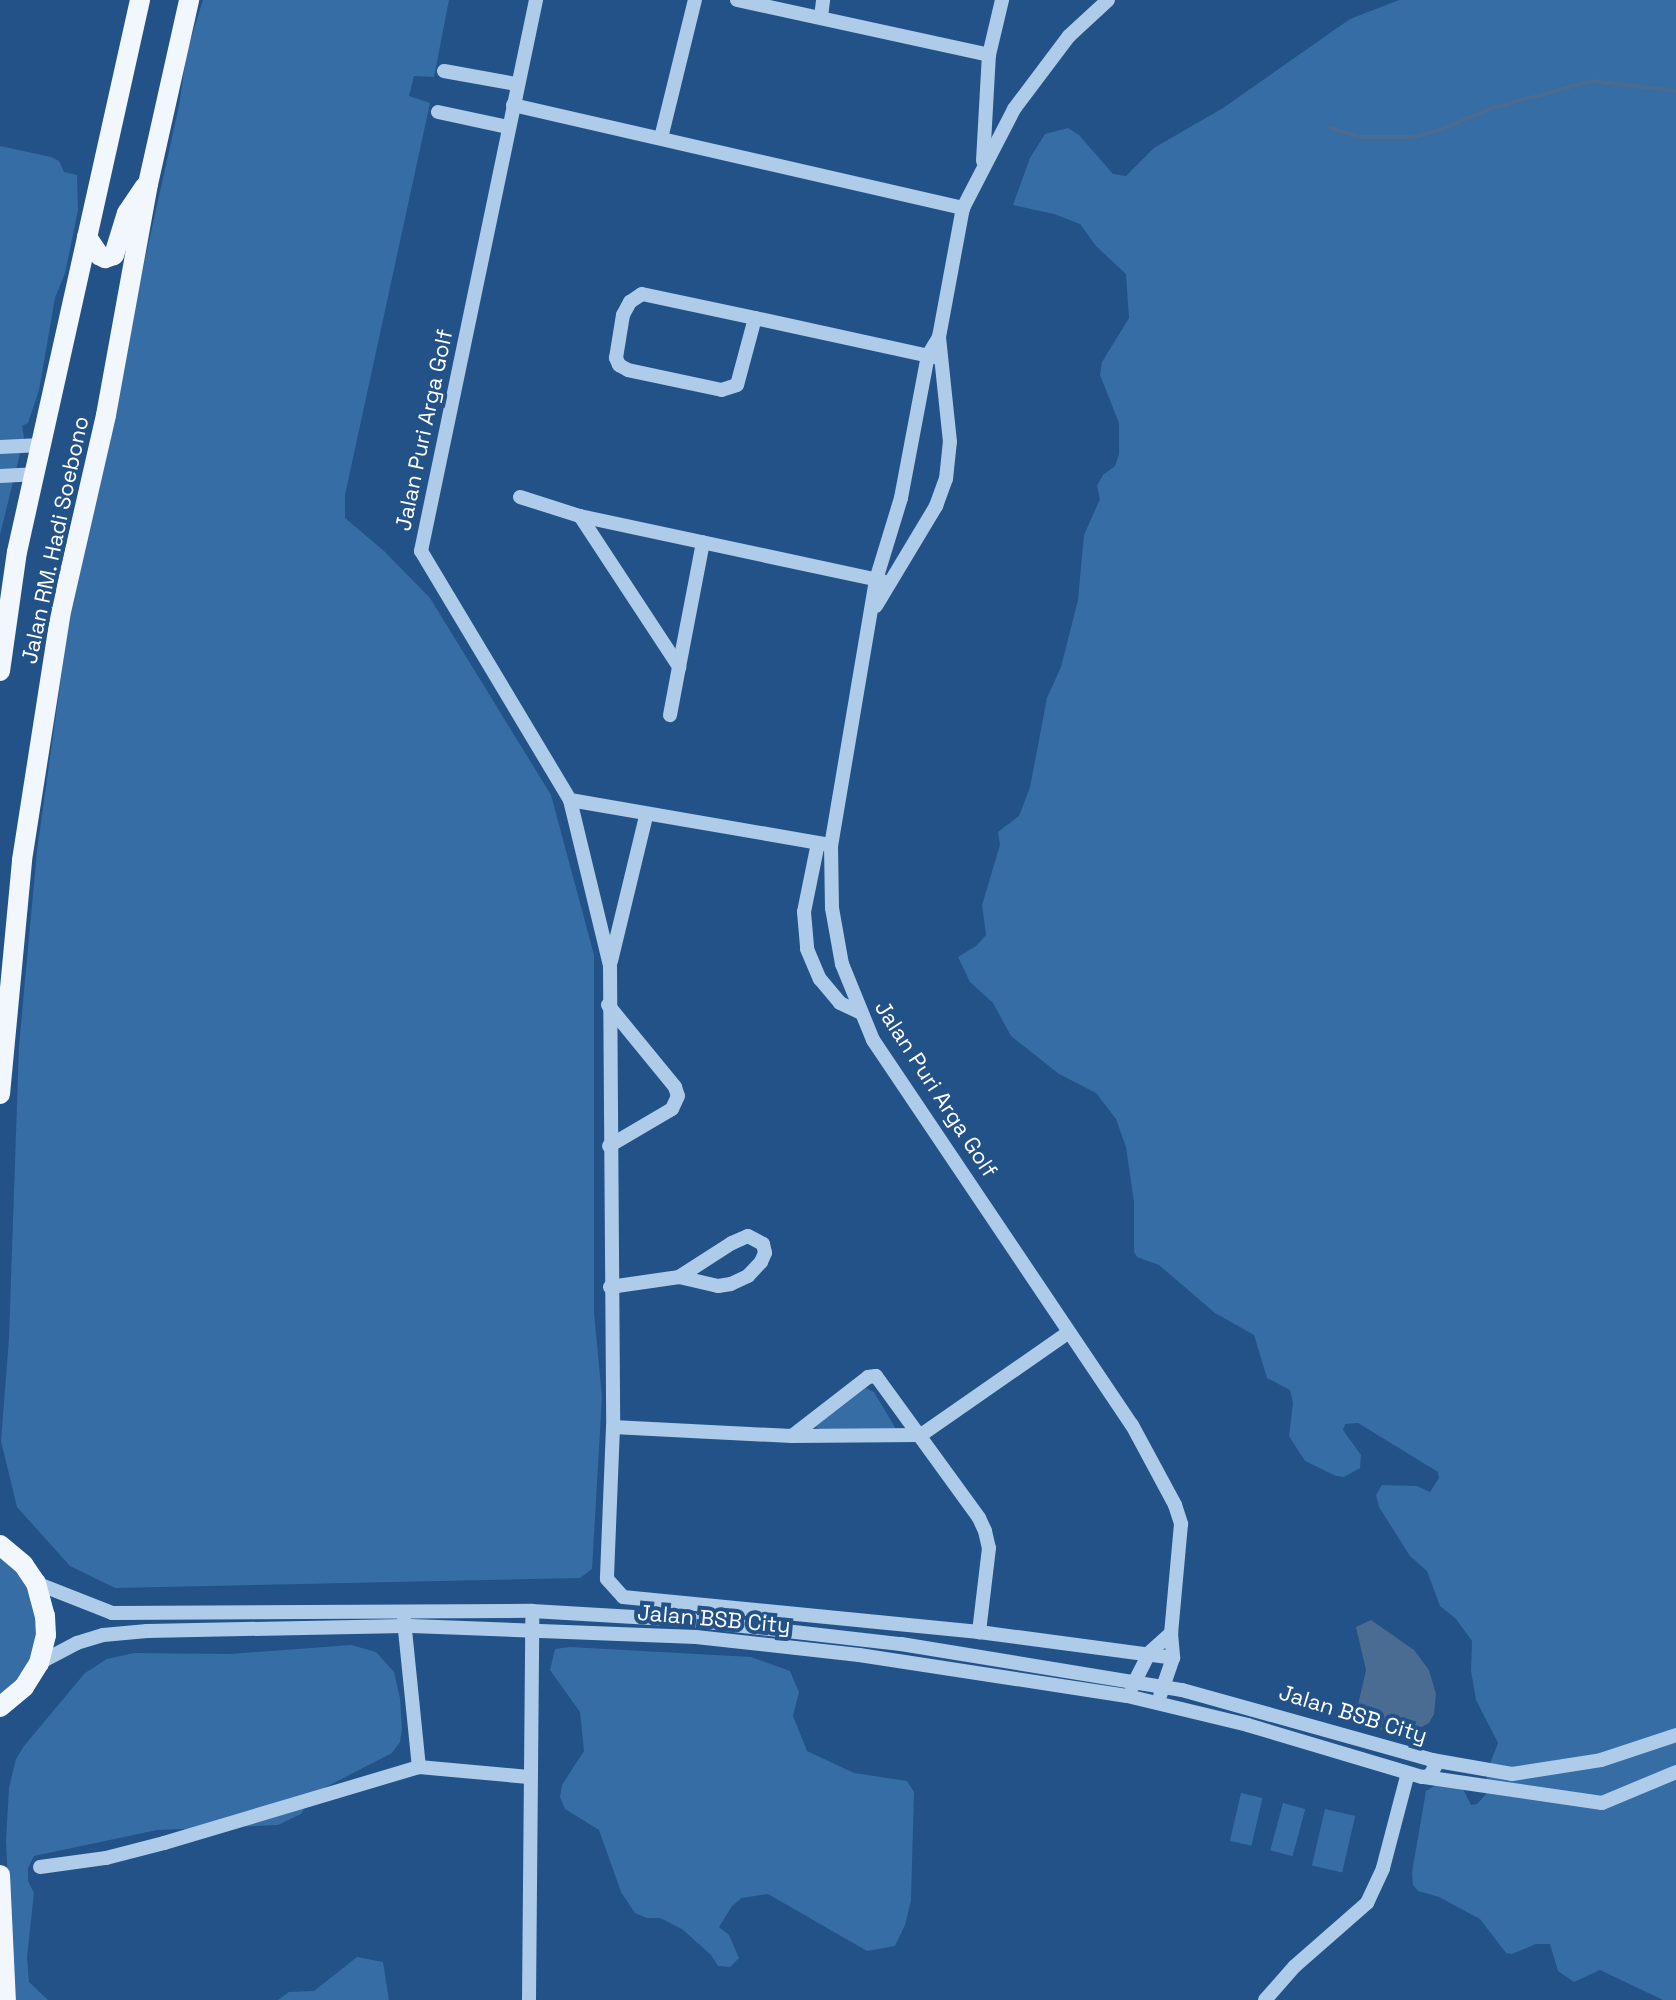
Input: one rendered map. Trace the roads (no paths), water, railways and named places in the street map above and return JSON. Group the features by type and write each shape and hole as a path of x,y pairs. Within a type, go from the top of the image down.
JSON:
{"main road":[{"name":"Jalan RM. Hadi Soebono","path":"0,671 17,552 140,0"},
{"name":"Jalan RM. Hadi Soebono","path":"0,1094 22,860 60,616 109,401 148,184 189,0"},
{"path":"87,237 99,255 105,258 114,255 134,198 148,184"},
{"path":"0,1524 4,1548 36,1583 45,1616 39,1663 24,1687 0,1709"},
{"path":"0,1875 6,2000"}],"street":[{"name":"Jalan Puri Arga Golf","path":"536,0 516,84 421,551 570,800 610,965"},
{"path":"661,138 695,0"},
{"path":"737,0 989,55"},
{"path":"821,17 823,0"},
{"path":"982,169 989,55 1002,0"},
{"name":"Jalan Puri Arga Golf","path":"1108,0 1069,36 1014,109 963,208 939,337 928,355 901,498 883,581 872,613 824,844 842,964 873,1040 1132,1425 1175,1505 1181,1524 1181,1542 1171,1633 1173,1658 1157,1702"},
{"path":"444,71 516,84"},
{"path":"513,105 963,208"},
{"path":"438,112 508,127"},
{"path":"755,318 737,385 730,389 628,370 616,358 623,315 630,302 642,294 755,318 928,355 944,359"},
{"name":"Jalan Puri Arga Golf","path":"883,581 936,506 946,479 950,442 944,359 939,337"},
{"path":"0,447 41,445"},
{"path":"0,476 34,474"},
{"path":"520,497 580,516 883,581"},
{"path":"580,516 679,667"},
{"path":"670,715 703,542"},
{"path":"570,800 646,816 824,844 804,912 807,949 820,979 840,1003 859,1012"},
{"name":"Jalan Puri Arga Golf","path":"646,816 610,965 608,1005 613,1427 605,1565 609,1585 623,1597 979,1632 1173,1658"},
{"path":"608,1005 675,1087 678,1096 672,1109 609,1146"},
{"path":"610,1287 679,1277 709,1284 731,1284 748,1276 761,1262 765,1253 763,1244 748,1236 679,1277"},
{"path":"613,1427 792,1436 921,1435 1068,1333"},
{"path":"792,1436 872,1375 885,1386 985,1531 989,1548 979,1632"},
{"name":"Jalan BSB City","path":"36,1583 112,1613 404,1619 696,1637 859,1655 1157,1702 1313,1743 1417,1775 1433,1773 1432,1760 1249,1706 1163,1686 901,1644 698,1621 532,1611 404,1619 147,1631 103,1635 77,1643 39,1663"},
{"path":"529,2000 532,1611"},
{"path":"404,1619 419,1767"},
{"path":"1127,1696 1149,1653 1171,1633"},
{"path":"1432,1760 1512,1774 1601,1760 1676,1735"},
{"path":"40,1867 106,1858 419,1767 529,1777"},
{"path":"1265,2000 1295,1966 1367,1903 1417,1775 1602,1803 1676,1772"}],"waterway":[{"path":"1330,128 1360,137 1414,137 1440,130 1492,108 1592,81 1676,91"}]}
